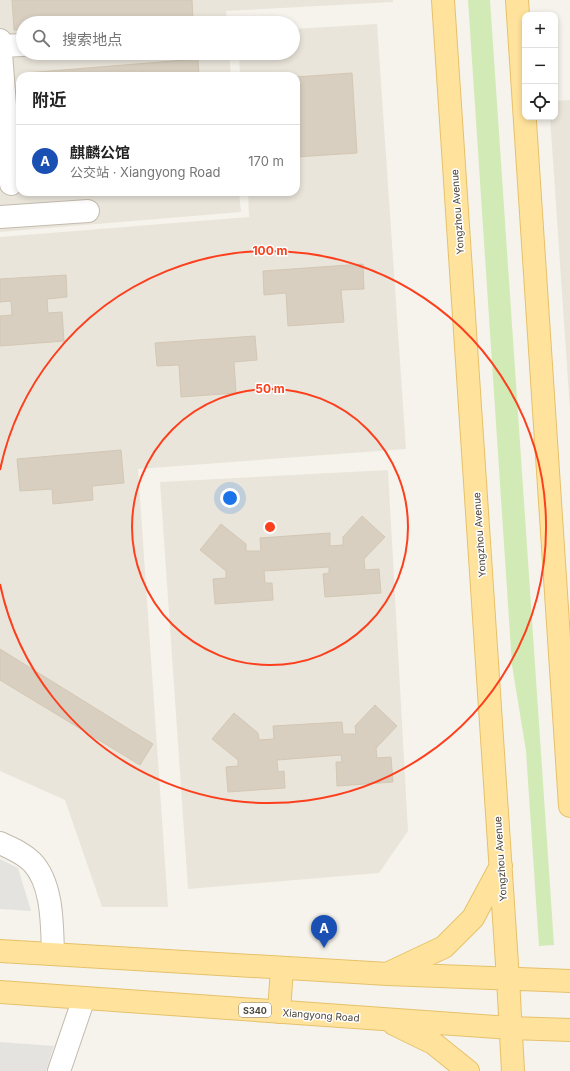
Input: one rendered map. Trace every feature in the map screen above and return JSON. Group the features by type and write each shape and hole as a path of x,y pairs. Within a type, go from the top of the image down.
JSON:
{"main road":[{"name":"Yongzhou Avenue","path":"443,0 514,1071"},
{"path":"516,0 570,806"},
{"path":"388,974 444,947 473,918 501,866"},
{"path":"0,951 388,974 570,981"},
{"path":"279,1012 282,968"},
{"name":"Xiangyong Road","path":"0,992 510,1028 570,1030"},
{"path":"384,1019 433,1043 468,1071"}],"street":[{"path":"0,40 11,184"},
{"path":"0,46 16,45"},
{"path":"0,217 88,211"},
{"path":"0,843 24,856 32,862 38,871 49,900 53,954"},
{"path":"59,1071 84,998"}],"shaded area":[{"path":"0,0 393,0 393,2 226,11 226,16 16,16 16,60 230,60 231,72 16,72 16,196 239,196 241,212 0,232"},
{"path":"377,24 406,449 138,469 168,907 102,907 65,800 0,771 0,237 249,217 248,196 300,196 300,72 240,72 239,60 300,60 300,29"},
{"path":"570,100 570,410 550,120 558,120 558,101"},
{"path":"388,470 408,831 379,873 188,889 160,482"},
{"path":"0,859 18,868 31,911 0,909"},
{"path":"0,1042 54,1046 46,1071 0,1071"}],"green space":[{"path":"468,0 490,0 554,945 539,946 526,751 512,665"}],"building":[{"path":"12,0 192,0 193,16 16,16 16,30 14,30"},
{"path":"198,60 199,72 37,72"},
{"path":"352,73 357,153 300,157 300,77"},
{"path":"363,264 364,289 341,290 344,322 288,326 286,293 264,295 263,271"},
{"path":"66,275 67,297 47,299 48,313 62,312 64,341 0,346 0,316 12,315 11,301 0,302 0,279"},
{"path":"255,336 257,360 234,362 236,393 181,397 179,365 157,366 155,343"},
{"path":"121,450 124,483 92,486 93,500 53,504 52,489 20,491 17,459"},
{"path":"362,516 385,537 364,559 365,570 379,569 381,593 325,597 323,574 329,573 329,567 264,571 265,583 272,583 273,600 215,604 213,579 226,578 226,571 200,550 221,524 246,544 246,551 261,551 260,538 330,533 330,546 343,545 343,537"},
{"path":"0,649 153,744 140,765 0,680"},
{"path":"375,705 397,726 376,748 377,758 391,757 393,782 337,786 336,762 342,762 341,755 277,760 278,772 284,771 285,788 228,792 226,767 238,766 238,760 212,739 234,713 258,733 259,740 274,739 273,726 342,722 343,734 356,734 355,726"}],"place":[{"name":"麒麟公馆","path":"324,948"}]}
